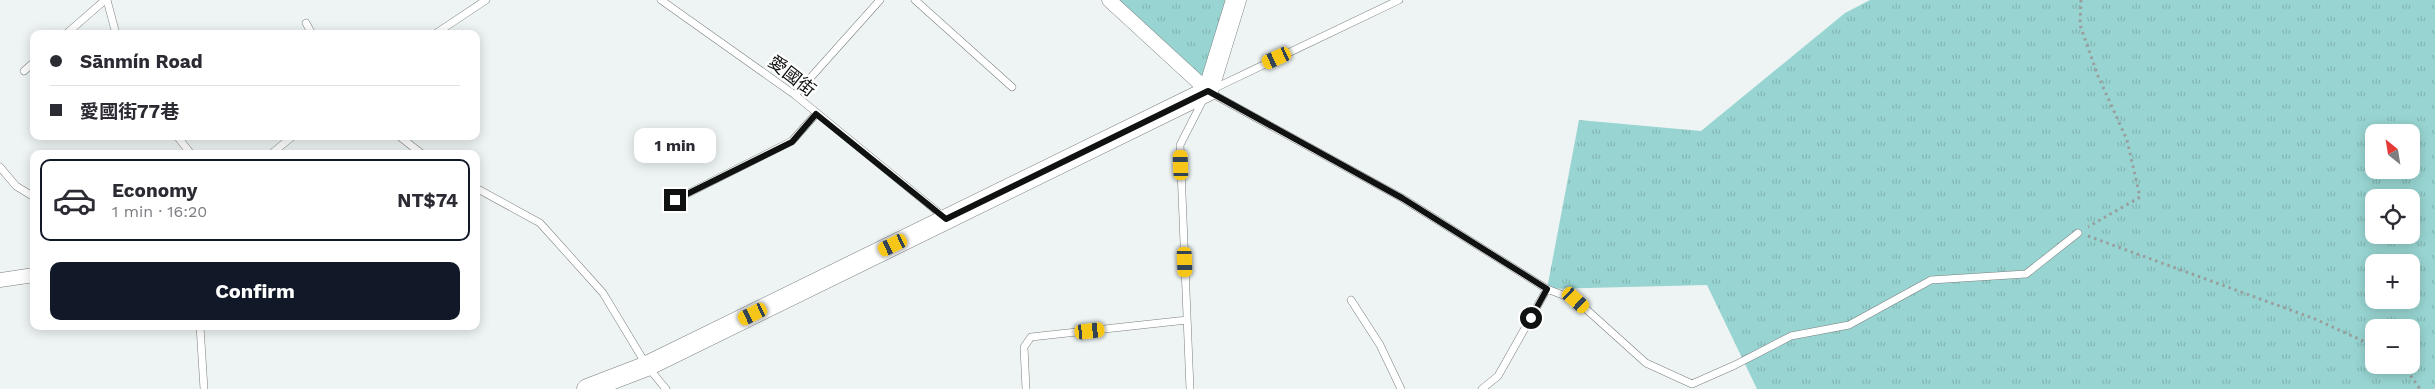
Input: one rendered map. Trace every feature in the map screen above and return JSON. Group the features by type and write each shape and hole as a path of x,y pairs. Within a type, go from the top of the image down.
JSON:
{"street":[{"path":"1109,0 1208,91"},
{"path":"586,389 648,366 1208,91 1236,0"},
{"path":"0,280 30,276"}],"lane":[{"path":"71,30 106,0 115,30"},
{"path":"440,30 486,0"},
{"name":"愛國街","path":"661,0 795,95 946,219"},
{"path":"795,95 880,0"},
{"path":"915,0 1012,87"},
{"path":"1190,389 1180,145 1208,91 1399,0"},
{"path":"306,23 310,30"},
{"path":"24,71 30,66"},
{"path":"1208,91 1402,198 1547,289 1576,300 1646,364 1692,384 1735,366 1791,336 1849,325 1931,280 2026,274 2078,233"},
{"path":"675,200 792,142 816,114"},
{"path":"180,140 188,150"},
{"path":"276,150 288,140"},
{"path":"404,140 417,150"},
{"path":"0,167 16,186 30,195"},
{"path":"480,190 540,223 603,293 648,366 666,389"},
{"path":"1482,389 1498,376 1547,289"},
{"path":"1351,300 1380,345 1401,389"},
{"path":"1026,389 1024,347 1031,337 1187,320"},
{"path":"200,330 204,389"}],"path":[{"path":"2078,233 2140,197 2127,140 2098,76 2080,25 2081,0"},
{"path":"2078,233 2316,319 2365,342"},
{"path":"2409,374 2420,389"}],"green space":[{"path":"1110,0 1236,0 1207,85"},
{"path":"1870,0 2435,0 2435,389 1757,389 1707,285 1547,289 1579,120 1701,131 1845,13"}],"route":[{"path":"675,200 792,142 816,114 946,219 1208,91 1402,198 1547,289 1531,318"}]}
